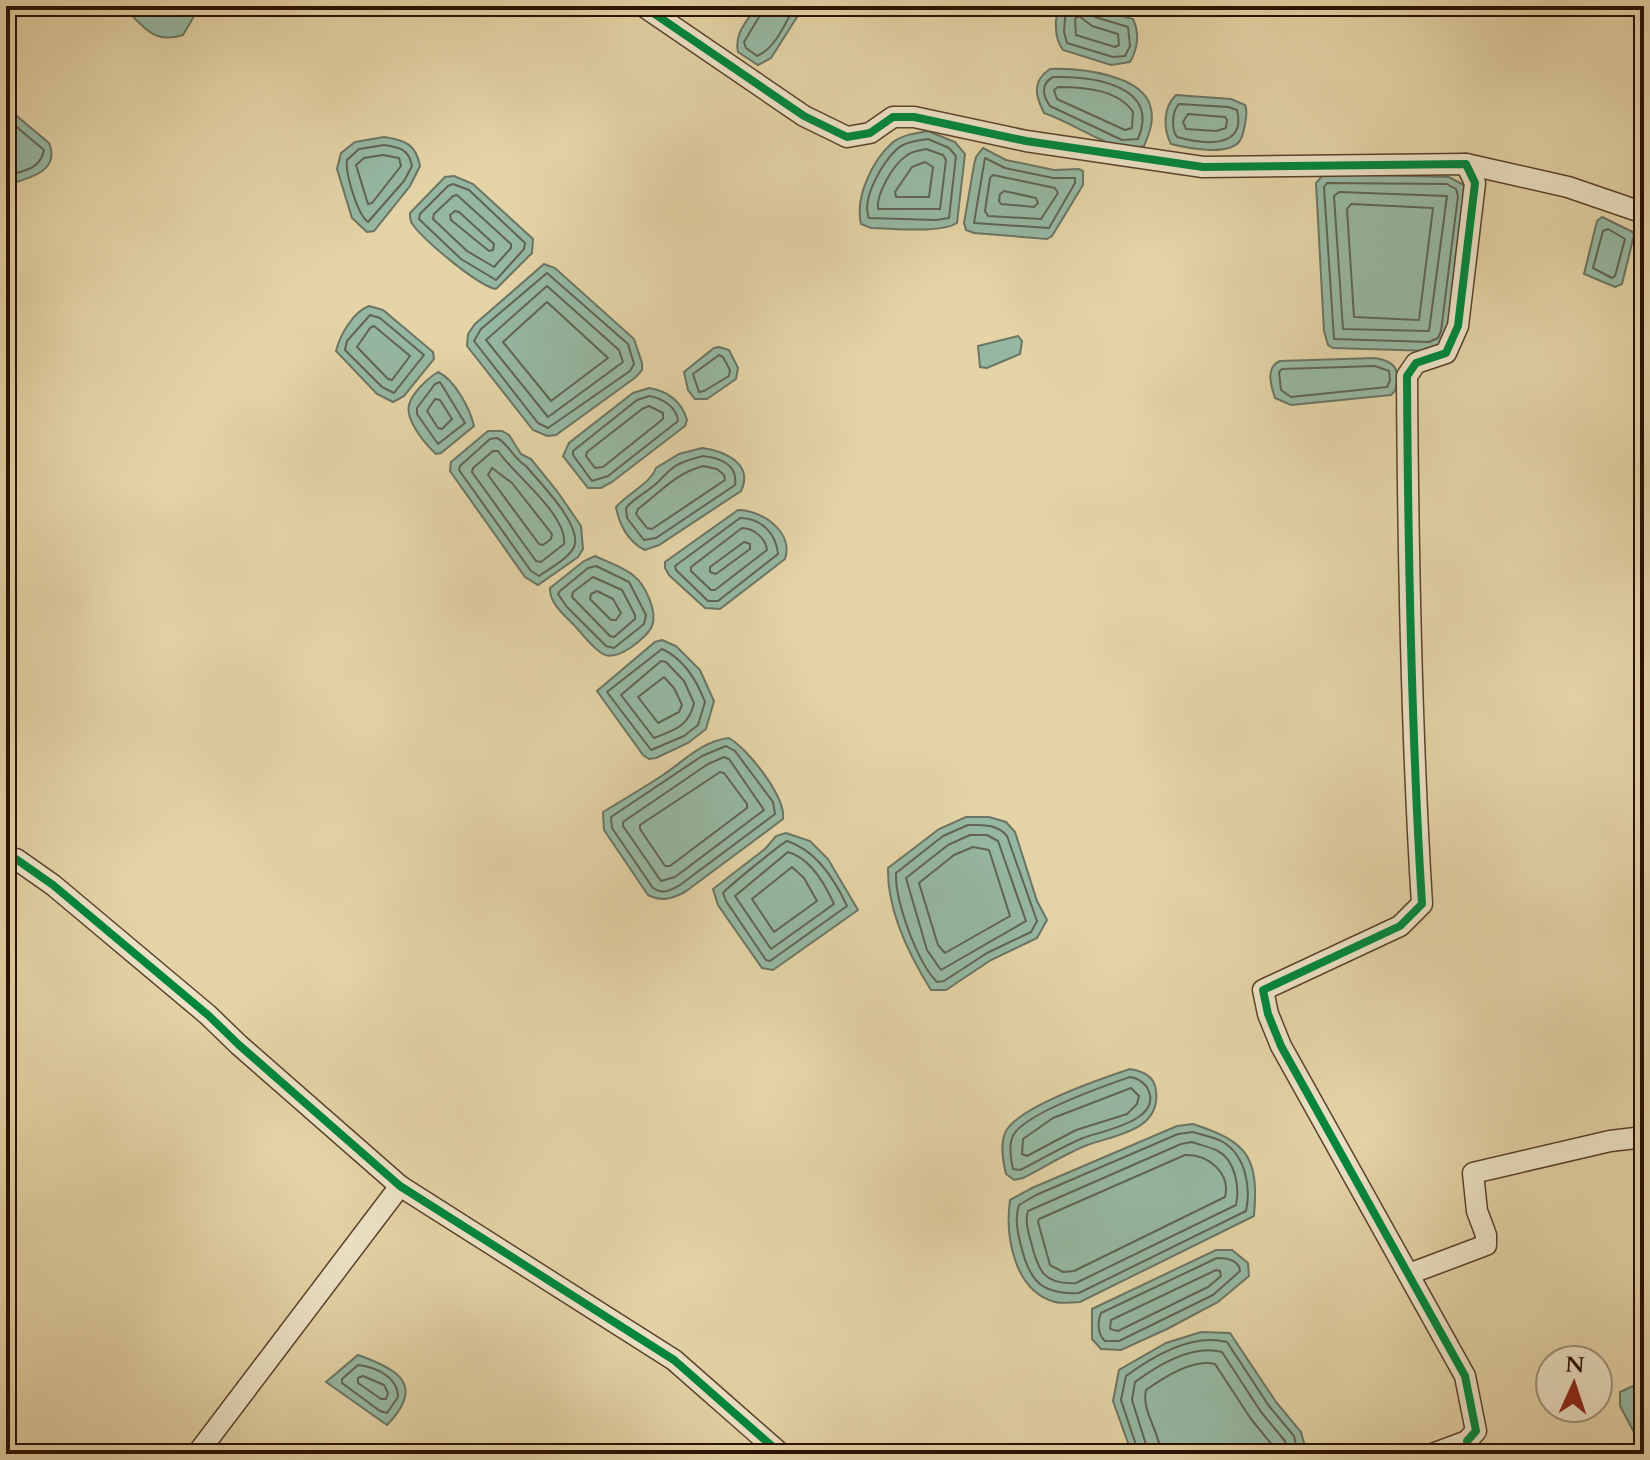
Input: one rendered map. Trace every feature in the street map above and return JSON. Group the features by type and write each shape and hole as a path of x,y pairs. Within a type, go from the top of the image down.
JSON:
{"street":[{"path":"643,6 804,116 847,137 870,133 893,117 914,117 1026,141 1203,167 1466,164 1568,187 1644,213"},
{"path":"1432,1454 1468,1448 1476,1431 1465,1376 1281,1046 1268,1014 1263,990 1400,926 1422,904 1408,577 1407,376 1416,363 1446,353 1458,326 1475,183 1466,164"},
{"path":"6,859 16,859 53,885 208,1015 400,1186 674,1360 781,1454"},
{"path":"1409,1274 1486,1245 1486,1235 1474,1197 1473,1173 1610,1141 1644,1137"},
{"path":"197,1454 400,1186"}],"water":[{"path":"123,6 200,6 183,35 164,37 142,26"},
{"path":"757,6 804,6 771,58 758,65 738,52 737,45 742,28"},
{"path":"1060,6 1085,6 1133,19 1137,41 1130,62 1111,65 1063,50 1056,28"},
{"path":"1050,69 1093,72 1137,88 1146,97 1152,114 1144,146 1125,149 1044,113 1037,89 1040,78"},
{"path":"1176,95 1231,99 1245,105 1246,117 1239,142 1216,150 1171,144 1166,118"},
{"path":"6,107 49,143 51,153 50,161 40,173 6,185"},
{"path":"928,131 955,142 965,154 957,223 916,230 871,228 861,224 860,203 866,181 877,160 896,140"},
{"path":"384,137 408,144 416,153 420,166 410,186 374,231 367,232 352,218 337,169 341,153 355,142"},
{"path":"983,148 1006,160 1054,170 1083,171 1083,185 1052,236 1047,239 966,230 964,223 974,165"},
{"path":"1323,175 1449,177 1464,185 1466,195 1446,342 1432,351 1333,348 1328,345 1324,331 1316,183"},
{"path":"454,176 473,184 533,239 532,253 496,289 452,262 411,221 410,213 445,177"},
{"path":"1602,217 1634,235 1622,284 1615,287 1584,274 1597,221"},
{"path":"544,264 555,268 634,339 642,363 642,370 636,377 556,435 547,436 533,430 467,346 468,334 475,324"},
{"path":"369,306 383,310 433,352 434,359 404,396 393,402 377,394 336,351 348,325"},
{"path":"1018,336 1022,341 1020,354 987,368 980,367 978,346"},
{"path":"719,347 729,350 738,368 736,379 707,399 695,399 688,390 684,372"},
{"path":"1375,358 1395,368 1397,384 1391,395 1291,405 1275,398 1271,372 1280,361"},
{"path":"438,372 450,381 461,396 474,426 436,454 417,432 410,418 409,405 417,391"},
{"path":"649,388 668,395 678,403 687,420 685,426 612,482 601,488 588,488 563,456 569,443 633,393"},
{"path":"488,431 502,431 509,435 521,454 531,459 557,491 581,526 583,549 578,557 538,585 525,577 450,471 451,462"},
{"path":"702,448 735,460 744,473 741,491 659,545 645,550 639,547 625,532 616,507 649,479 656,468 679,454"},
{"path":"738,510 757,514 774,524 785,540 785,559 720,609 705,608 669,575 665,562"},
{"path":"595,556 634,576 652,606 653,620 649,631 631,648 616,655 603,654 595,648 557,607 550,593 550,588"},
{"path":"662,640 676,646 700,670 714,701 706,729 688,743 649,759 597,691 655,642"},
{"path":"729,738 746,752 764,774 778,799 783,819 685,892 666,899 648,895 604,830 603,812 702,747"},
{"path":"966,817 989,817 1006,822 1015,832 1037,901 1047,920 1037,938 991,960 946,990 931,990 895,916 888,868 939,829"},
{"path":"786,833 810,841 828,859 858,910 773,970 762,968 718,905 713,889 765,849 776,836"},
{"path":"1130,1069 1148,1076 1155,1086 1155,1105 1143,1124 1077,1150 1023,1178 1014,1180 1006,1174 1003,1141 1006,1131 1014,1122 1063,1094"},
{"path":"1193,1124 1238,1145 1246,1155 1254,1179 1254,1216 1080,1302 1055,1302 1041,1296 1030,1286 1021,1274 1011,1245 1010,1200 1177,1126"},
{"path":"1216,1250 1232,1250 1248,1263 1249,1276 1218,1302 1121,1350 1101,1349 1092,1339 1092,1309"},
{"path":"1201,1332 1230,1333 1276,1402 1301,1432 1307,1454 1132,1454 1113,1401 1119,1370 1166,1343"},
{"path":"358,1355 395,1373 406,1389 399,1411 387,1425 326,1382"},
{"path":"1644,1381 1644,1451 1620,1406 1620,1392"}],"cycle path":[{"path":"643,6 804,116 847,137 870,133 893,117 914,117 1026,141 1203,167 1466,164 1475,183 1458,326 1446,353 1416,363 1407,376 1411,640 1422,904 1400,926 1263,990 1268,1014 1281,1046 1465,1376 1476,1431 1467,1441 1469,1454"},
{"path":"6,859 16,859 53,885 208,1015 400,1186 674,1360 781,1454"}]}
